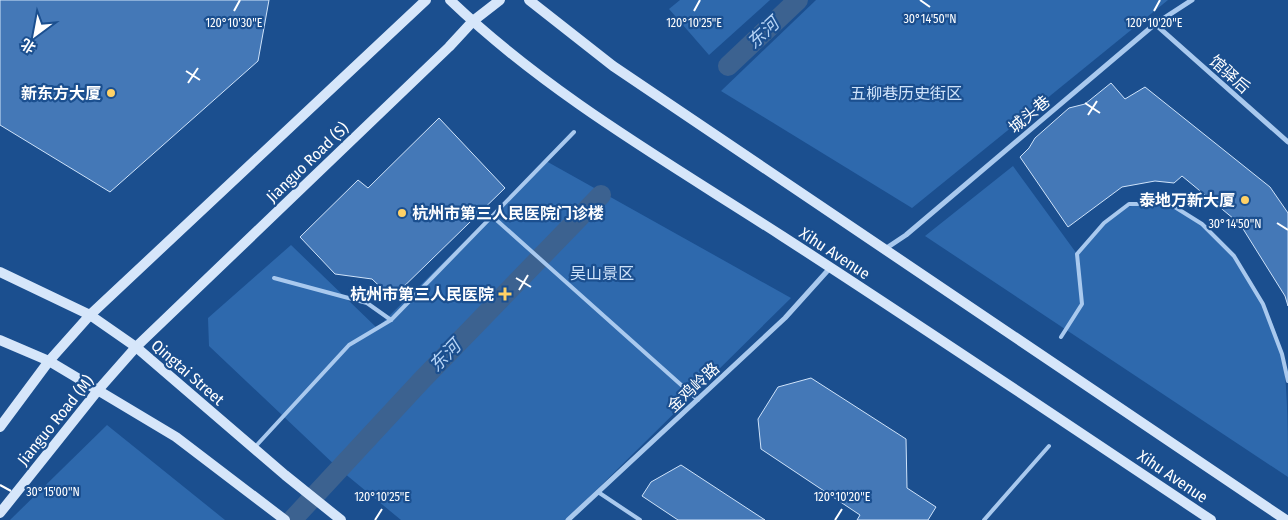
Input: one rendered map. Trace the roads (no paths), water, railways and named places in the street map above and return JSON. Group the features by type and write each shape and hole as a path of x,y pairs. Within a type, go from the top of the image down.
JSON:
{"main road":[{"path":"0,427 49,361 90,315 426,0"},
{"name":"Xihu Avenue","path":"450,0 473,21 575,102 831,267 1211,520"},
{"name":"Jianguo Road (S)","path":"136,347 449,47 473,21 500,0"},
{"name":"Xihu Avenue","path":"529,0 612,66 1286,520"},
{"name":"Qingtai Street","path":"0,272 90,315 136,347 285,475 341,520"},
{"path":"0,340 49,361 99,389 176,437 285,520"},
{"name":"Jianguo Road (M)","path":"0,513 99,389 136,347"}],"street":[{"name":"城头巷","path":"885,249 906,235 1155,24 1192,0"},
{"name":"馆驿后","path":"1155,24 1288,142"},
{"name":"金鸡岭路","path":"568,520 784,318 831,267"}],"lane":[{"path":"254,448 350,345 391,320 574,132"},
{"path":"1061,337 1082,304 1077,254 1104,223 1129,204 1170,204 1202,224 1234,256 1263,304 1282,354 1288,381"},
{"path":"492,216 698,400"},
{"path":"274,278 367,303 391,320"},
{"path":"984,520 1050,446"},
{"path":"598,492 640,520"}],"waterway":[{"name":"东河","path":"728,66 798,0"},
{"name":"东河","path":"292,520 420,382 601,195"}],"place":[{"name":"新东方大厦","path":"111,93"},
{"name":"泰地万新大厦","path":"1245,200"},
{"name":"杭州市第三人民医院门诊楼","path":"402,213"},
{"name":"杭州市第三人民医院","path":"505,294"}],"park label":[{"name":"五柳巷历史街区","path":"906,93"},
{"name":"吴山景区","path":"602,273"}]}
